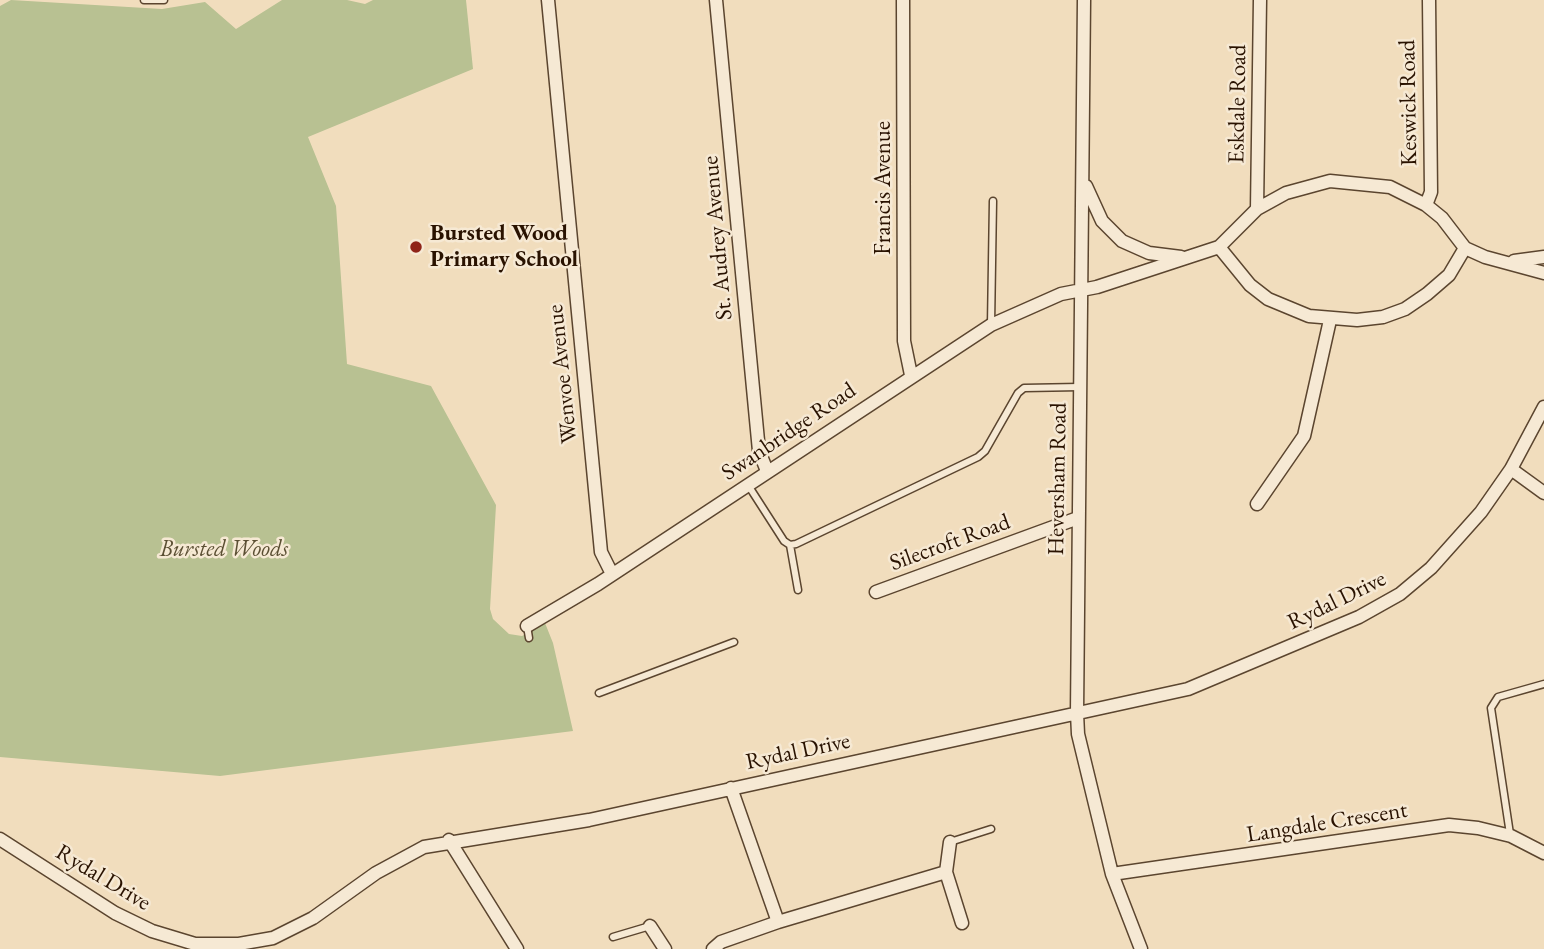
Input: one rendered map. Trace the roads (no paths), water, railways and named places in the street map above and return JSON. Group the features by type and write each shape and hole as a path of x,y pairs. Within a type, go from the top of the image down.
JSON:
{"street":[{"name":"Wenvoe Avenue","path":"548,0 601,552 612,574"},
{"name":"St. Audrey Avenue","path":"716,0 759,451 767,471"},
{"name":"Francis Avenue","path":"903,0 904,341 911,375"},
{"name":"Heversham Road","path":"1084,0 1078,734 1112,874 1141,949"},
{"name":"Eskdale Road","path":"1257,209 1260,0"},
{"name":"Keswick Road","path":"1426,205 1431,192 1429,0"},
{"path":"1083,176 1095,209 1122,241 1149,253 1190,257"},
{"path":"1465,248 1448,275 1427,295 1405,309 1383,317 1330,320 1289,310 1268,299 1250,285 1219,247 1257,209 1286,192 1330,181 1390,187 1426,205 1442,218 1465,248 1544,273"},
{"name":"Swanbridge Road","path":"528,632 911,375 991,325 1061,294 1219,247"},
{"path":"1507,262 1544,257"},
{"path":"1257,503 1304,436 1330,320"},
{"name":"Rydal Drive","path":"0,839 115,913 152,932 195,944 239,944 273,938 313,918 380,870 424,846 589,820 1188,689 1359,617 1390,600 1431,568 1481,512 1511,469 1544,407"},
{"path":"1511,469 1544,493"},
{"name":"Silecroft Road","path":"876,592 1078,518"},
{"path":"731,788 779,922"},
{"name":"Langdale Crescent","path":"1112,874 1449,825 1478,828 1511,836 1544,853"},
{"path":"449,840 517,949"},
{"path":"950,842 946,872 962,923"},
{"path":"713,949 721,942 779,922 946,872"},
{"path":"650,926 665,949"}],"lane":[{"path":"144,0 164,0"},
{"path":"991,325 993,201"},
{"path":"790,545 978,457 985,451 1018,393 1024,388 1080,387"},
{"path":"747,485 790,545 798,590"},
{"path":"599,693 734,642"},
{"path":"1511,836 1492,708 1498,697 1544,684"},
{"path":"950,842 991,829"},
{"path":"613,937 650,926"}],"place":[{"name":"Bursted Wood Primary School","path":"416,247"}],"park label":[{"name":"Bursted Woods","path":"224,550"}]}
